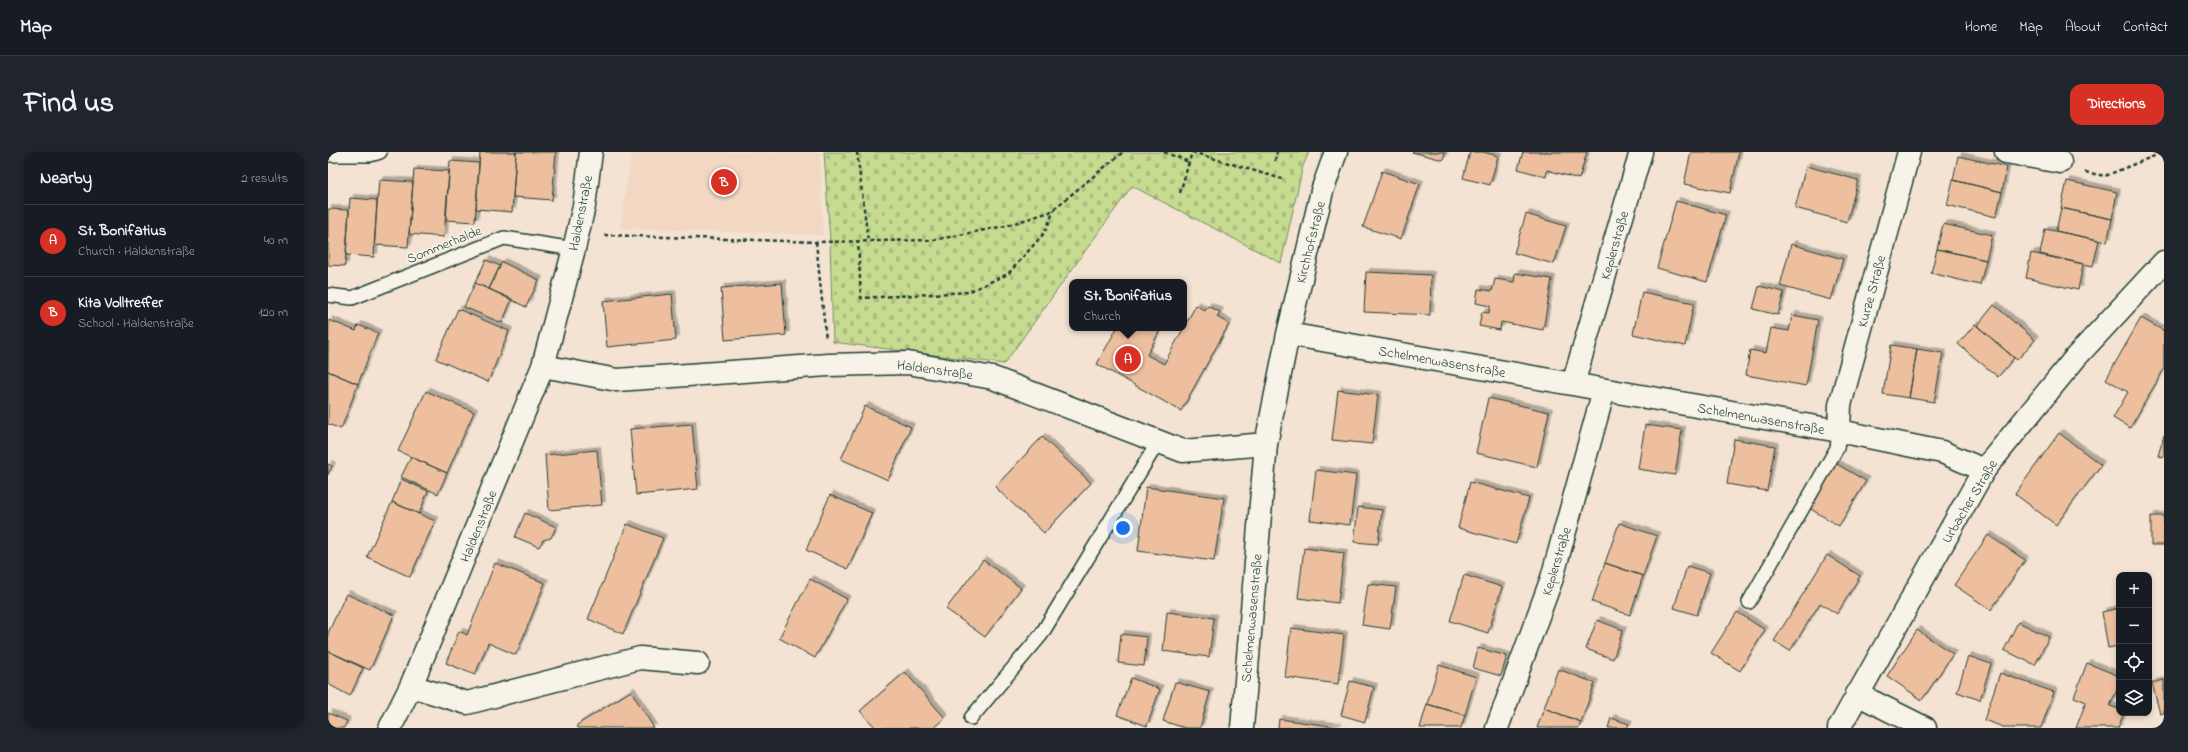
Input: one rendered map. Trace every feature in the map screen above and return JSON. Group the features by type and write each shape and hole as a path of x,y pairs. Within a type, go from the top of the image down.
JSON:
{"street":[{"name":"Haldenstraße","path":"390,728 411,686 543,366 576,242 591,152"},
{"name":"Kirchhofstraße","path":"1288,334 1322,191 1336,152"},
{"name":"Keplerstraße","path":"1573,384 1641,152"},
{"name":"Kurze Straße","path":"1839,431 1840,405 1909,152"},
{"path":"2006,152 2060,162"},
{"name":"Urbacher Straße","path":"1839,728 1984,470 2076,357 2164,262"},
{"name":"Schelmenwasenstraße","path":"1242,728 1266,444 1288,334 1839,431 1942,452 1984,470"},
{"name":"Haldenstraße","path":"543,366 617,380 828,365 908,363 993,378 1183,451 1266,444"},
{"name":"Keplerstraße","path":"1498,728 1552,578 1604,390"},
{"path":"411,686 467,702 640,658 698,663"},
{"path":"1857,694 1925,728"}],"lane":[{"path":"328,155 370,156 380,152"},
{"name":"Sommerhalde","path":"328,295 352,298 504,238 576,242"},
{"path":"1750,602 1837,448 1839,431"},
{"path":"971,718 1041,635 1158,442"}],"path":[{"path":"857,152 868,241"},
{"path":"576,242 816,242 858,240 934,240 1005,226 1050,212 1122,152"},
{"path":"1164,152 1188,162"},
{"path":"1180,193 1192,152 1282,179"},
{"path":"1275,161 1278,152"},
{"path":"2060,162 2065,168 2105,176 2164,152"},
{"path":"858,240 861,298 968,292 1008,274 1045,232 1055,207"},
{"path":"816,242 828,365"}],"shaded area":[{"path":"632,152 820,152 823,235 620,228"}],"green space":[{"path":"824,152 1309,152 1303,166 1281,263 1132,186 1004,364 833,342 830,241"}],"building":[{"path":"480,152 516,152 512,212 476,209"},
{"path":"516,152 556,152 552,200 513,197"},
{"path":"1412,152 1445,152 1443,160"},
{"path":"1470,152 1483,152 1498,156 1490,185 1463,178"},
{"path":"1523,152 1587,152 1579,179 1547,170 1546,177 1518,169"},
{"path":"1691,152 1739,152 1730,193 1684,184"},
{"path":"1958,156 2007,167 2002,192 1953,180"},
{"path":"450,161 479,163 475,222 446,220"},
{"path":"1806,166 1858,180 1847,222 1795,208"},
{"path":"414,169 449,171 444,237 409,234"},
{"path":"1382,171 1420,184 1401,239 1363,227"},
{"path":"379,180 413,182 408,247 374,245"},
{"path":"1953,180 2002,192 1996,217 1947,205"},
{"path":"2067,181 2117,192 2112,219 2061,208"},
{"path":"350,198 377,200 374,257 346,255"},
{"path":"1676,201 1726,215 1707,282 1657,268"},
{"path":"2061,208 2112,219 2107,242 2056,231"},
{"path":"328,209 349,210 345,266 328,265"},
{"path":"1526,214 1566,226 1554,264 1514,253"},
{"path":"1943,224 1992,235 1986,260 1937,249"},
{"path":"2045,229 2099,240 2093,266 2040,254"},
{"path":"1791,244 1843,259 1831,300 1780,286"},
{"path":"1937,249 1986,260 1980,285 1931,273"},
{"path":"2031,253 2083,264 2078,290 2026,278"},
{"path":"486,260 500,266 489,289 475,283"},
{"path":"502,262 539,280 526,307 489,289"},
{"path":"1366,272 1431,275 1430,315 1364,312"},
{"path":"1515,273 1552,279 1543,330 1501,322 1500,330 1479,326 1482,312 1489,313 1490,306 1476,303 1478,289 1492,291 1495,279 1514,282"},
{"path":"475,283 512,299 502,323 464,307"},
{"path":"782,283 786,335 725,340 721,288"},
{"path":"1759,286 1784,292 1778,315 1753,309"},
{"path":"1642,292 1694,303 1685,346 1633,334"},
{"path":"672,294 676,340 607,347 603,301"},
{"path":"1196,305 1205,311 1208,306 1220,312 1217,317 1229,324 1181,411 1097,364 1115,331 1159,331 1147,355 1164,364 1182,331 1187,331 1187,322"},
{"path":"1994,305 2035,340 2017,360 1977,326"},
{"path":"458,309 509,331 488,382 436,359"},
{"path":"1792,315 1818,320 1806,386 1746,375 1750,350 1766,353 1771,328 1789,331"},
{"path":"2141,318 2164,331 2164,369 2130,428 2113,418 2128,392 2106,379"},
{"path":"329,320 356,331 358,325 378,333 358,384 328,371"},
{"path":"1975,324 2014,358 1998,377 1958,344"},
{"path":"1891,345 1917,349 1909,398 1883,394"},
{"path":"1917,349 1943,353 1934,402 1909,398"},
{"path":"328,371 358,384 341,429 328,424"},
{"path":"1338,390 1378,395 1372,444 1332,440"},
{"path":"426,391 474,412 447,473 398,451"},
{"path":"1488,398 1549,412 1537,467 1476,453"},
{"path":"865,406 911,427 888,480 841,459"},
{"path":"692,424 698,489 636,495 630,429"},
{"path":"1645,425 1682,430 1675,475 1638,469"},
{"path":"2059,433 2101,465 2056,525 2015,494"},
{"path":"2164,435 2164,457 2158,456"},
{"path":"1042,437 1091,483 1044,533 995,487"},
{"path":"1734,439 1775,446 1767,491 1727,484"},
{"path":"597,450 602,505 549,510 545,455"},
{"path":"411,457 447,473 438,494 401,477"},
{"path":"1835,463 1866,481 1839,526 1809,508"},
{"path":"328,464 332,466 328,475"},
{"path":"1316,470 1356,475 1350,525 1310,520"},
{"path":"401,479 428,491 419,514 392,502"},
{"path":"1470,482 1529,498 1516,544 1458,528"},
{"path":"1146,487 1224,498 1214,561 1138,551"},
{"path":"830,495 872,513 848,569 806,550"},
{"path":"392,502 435,521 410,577 367,557"},
{"path":"1358,507 1382,510 1378,544 1354,542"},
{"path":"525,513 556,527 551,538 543,540 539,547 515,537"},
{"path":"2151,516 2164,516 2164,545 2151,545"},
{"path":"1619,523 1657,536 1643,576 1605,563"},
{"path":"627,524 663,538 623,634 588,619"},
{"path":"1988,535 2025,560 1991,610 1954,585"},
{"path":"1304,548 1344,553 1338,603 1298,598"},
{"path":"1827,555 1860,576 1837,614 1820,603 1790,651 1774,641"},
{"path":"983,560 1021,588 985,637 946,609"},
{"path":"495,563 545,583 516,655 488,643 475,675 446,663 459,631 467,635"},
{"path":"1605,563 1643,576 1630,615 1592,602"},
{"path":"1687,566 1710,573 1697,615 1674,608"},
{"path":"1464,575 1502,587 1488,633 1450,621"},
{"path":"810,579 847,599 815,658 779,638"},
{"path":"1368,584 1396,587 1390,629 1362,625"},
{"path":"346,594 394,615 370,670 328,651 328,633"},
{"path":"2116,609 2116,647 2108,648 2102,612"},
{"path":"1167,612 1214,618 1209,657 1163,651"},
{"path":"1737,612 1765,630 1740,671 1711,653"},
{"path":"1597,620 1623,630 1613,659 1586,649"},
{"path":"2018,622 2049,637 2035,665 2004,650"},
{"path":"1291,628 1344,635 1338,684 1285,677"},
{"path":"1917,630 1953,654 1922,700 1887,676"},
{"path":"1121,634 1147,637 1144,666 1118,663"},
{"path":"1478,648 1507,656 1501,676 1473,668"},
{"path":"328,651 363,668 350,696 328,684"},
{"path":"1968,656 1991,664 1980,700 1957,692"},
{"path":"2087,663 2116,675 2116,692 2110,706 2116,708 2116,716 2123,716 2118,728 2076,728 2086,702 2074,697"},
{"path":"1439,665 1476,677 1465,715 1427,704"},
{"path":"1558,669 1595,683 1581,722 1544,708"},
{"path":"905,672 945,718 933,728 876,728 860,711"},
{"path":"2000,673 2054,692 2041,728 2006,728 1984,720"},
{"path":"1131,678 1160,689 1147,726 1117,715"},
{"path":"2164,680 2164,713 2160,714 2152,683"},
{"path":"1350,681 1374,687 1365,722 1341,715"},
{"path":"1175,682 1210,692 1200,728 1185,728 1163,721"},
{"path":"631,691 654,728 578,728 577,725"},
{"path":"1427,704 1465,715 1461,728 1420,728"},
{"path":"1544,708 1581,722 1579,728 1537,728"},
{"path":"328,713 347,721 344,728 328,728"},
{"path":"1611,718 1629,724 1627,728 1608,728"},
{"path":"1279,719 1338,727 1338,728 1278,728"}],"place":[{"name":"Kita Volltreffer","path":"724,182"},
{"name":"St. Bonifatius","path":"1128,359"}]}
